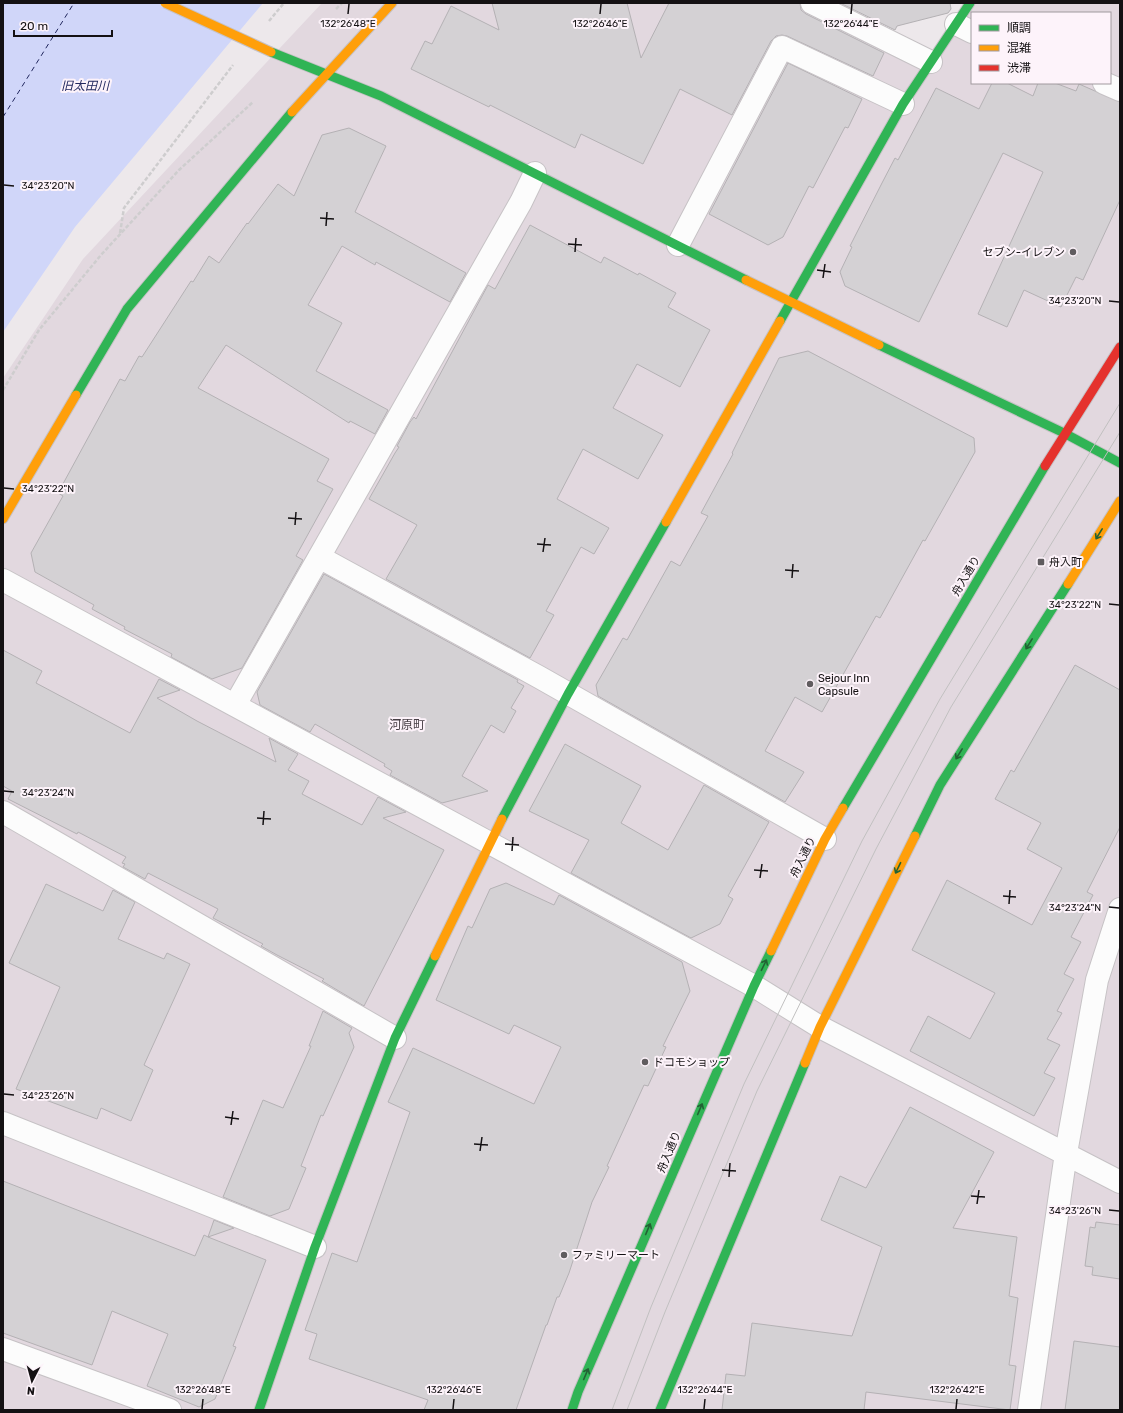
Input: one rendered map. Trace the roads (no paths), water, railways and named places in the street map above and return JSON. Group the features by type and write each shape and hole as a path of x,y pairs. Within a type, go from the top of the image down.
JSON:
{"street":[{"path":"165,3 271,52 327,73 381,96 790,303 1064,433 1120,463"},
{"path":"3,519 127,310 290,115 392,3"},
{"path":"812,3 931,62"},
{"path":"259,1410 315,1247 395,1038 489,844 568,694 903,104 931,62 964,28 970,3"},
{"path":"678,245 782,47 903,104"},
{"path":"1106,84 1120,90"},
{"path":"235,705 521,202 535,174"},
{"name":"舟入通り","path":"572,1410 578,1392 754,986 825,839 1064,433 1120,347"},
{"path":"660,1410 820,1027 940,785 1120,501"},
{"path":"319,557 568,694 825,839"},
{"path":"3,580 754,986 820,1027 1120,1182"},
{"path":"3,812 395,1038"},
{"path":"1029,1410 1066,1153 1097,980 1120,909"},
{"path":"3,1122 315,1247"},
{"path":"3,1349 170,1410"}],"water":[{"name":"旧太田川","path":"3,3 263,3 75,227 3,332"}],"tram line":[{"path":"612,1410 651,1307 744,1084 862,841 940,699 1120,403"},
{"path":"627,1410 665,1312 757,1091 876,849 951,707 1120,432"}],"place":[{"name":"セブン-イレブン","path":"1073,252"},
{"name":"舟入町","path":"1041,562"},
{"name":"Sejour Inn Capsule","path":"810,684"},
{"name":"ドコモショップ","path":"645,1062"},
{"name":"ファミリーマート","path":"564,1255"}],"district":[{"name":"河原町","path":"407,725"}]}
